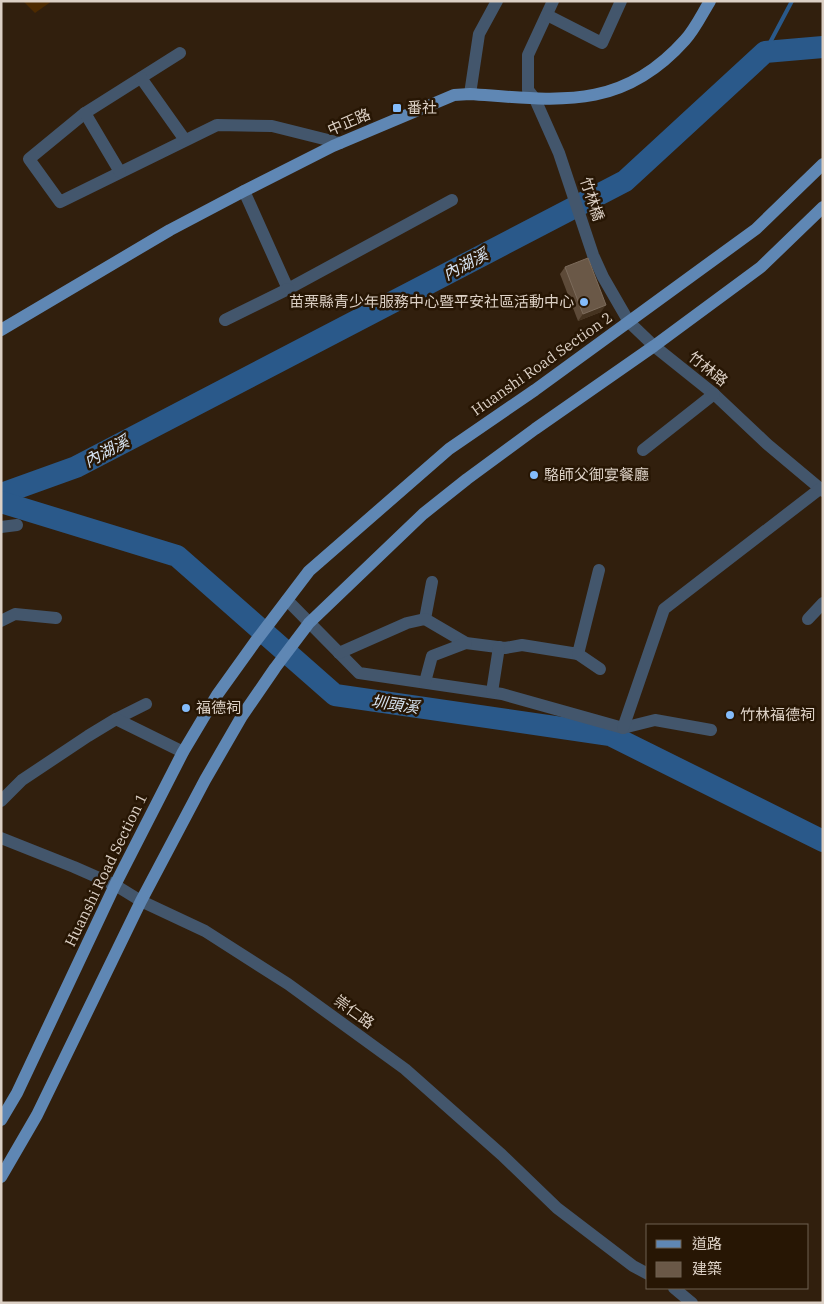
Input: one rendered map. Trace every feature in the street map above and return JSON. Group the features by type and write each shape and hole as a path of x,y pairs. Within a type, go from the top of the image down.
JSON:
{"main road":[{"name":"中正路","path":"1,330 170,230 244,191 340,143 454,95 470,94 567,100 618,90 644,76 687,39 710,1"},
{"name":"Huanshi Road Section 2","path":"254,642 309,571 449,449 535,390 756,228 823,164"},
{"path":"1,1178 37,1115 140,901 223,748 242,716 275,668 309,624 423,514 535,428 654,346 761,266 823,207"},
{"name":"Huanshi Road Section 1","path":"1,1120 17,1093 115,885 183,752 217,696 254,642"}],"street":[{"path":"470,94 479,34 497,1"},
{"path":"535,99 528,90 528,55 553,1"},
{"path":"547,15 602,43 621,1"},
{"path":"180,53 85,113 29,159 60,202 216,125 272,126 340,143"},
{"path":"141,78 185,140"},
{"name":"竹林橋","path":"535,99 559,153 593,255"},
{"path":"85,113 120,172"},
{"path":"244,191 288,289"},
{"path":"224,320 288,289 452,200"},
{"name":"竹林路","path":"593,255 603,277 629,322 654,346 714,394 767,444 822,490"},
{"path":"643,450 714,394"},
{"path":"623,728 664,608 822,490"},
{"path":"1,528 17,525"},
{"path":"578,654 599,570"},
{"path":"425,619 432,582"},
{"path":"287,600 359,673 502,694 623,728 655,720 710,730"},
{"path":"808,619 823,603"},
{"path":"1,621 15,614 56,618"},
{"path":"339,653 406,623 425,619 466,642 505,648 522,645 578,654 600,669"},
{"path":"424,682 432,656 466,642"},
{"path":"492,692 499,647"},
{"path":"1,801 22,780 88,736 146,704"},
{"path":"116,719 183,752"},
{"name":"崇仁路","path":"1,838 115,885 140,901 204,931 288,984 405,1069 502,1155 557,1208 633,1266 646,1273"},
{"path":"675,1289 692,1303"}],"shaded area":[{"path":"23,1 52,1 35,13"}],"building":[{"name":"苗栗縣青少年服務中心暨平安社區活動中心","path":"588,258 606,305 583,314 565,267"}],"waterway":[{"path":"765,52 792,1"},
{"name":"內湖溪","path":"1,494 76,467 625,181 765,52 823,47"},
{"name":"圳頭溪","path":"1,502 177,556 335,695 610,735 823,841"}],"place":[{"name":"番社","path":"397,108"},
{"name":"苗栗縣青少年服務中心暨平安社區活動中心","path":"584,302"},
{"name":"駱師父御宴餐廳","path":"534,475"},
{"name":"福德祠","path":"186,708"},
{"name":"竹林福德祠","path":"730,715"}]}
